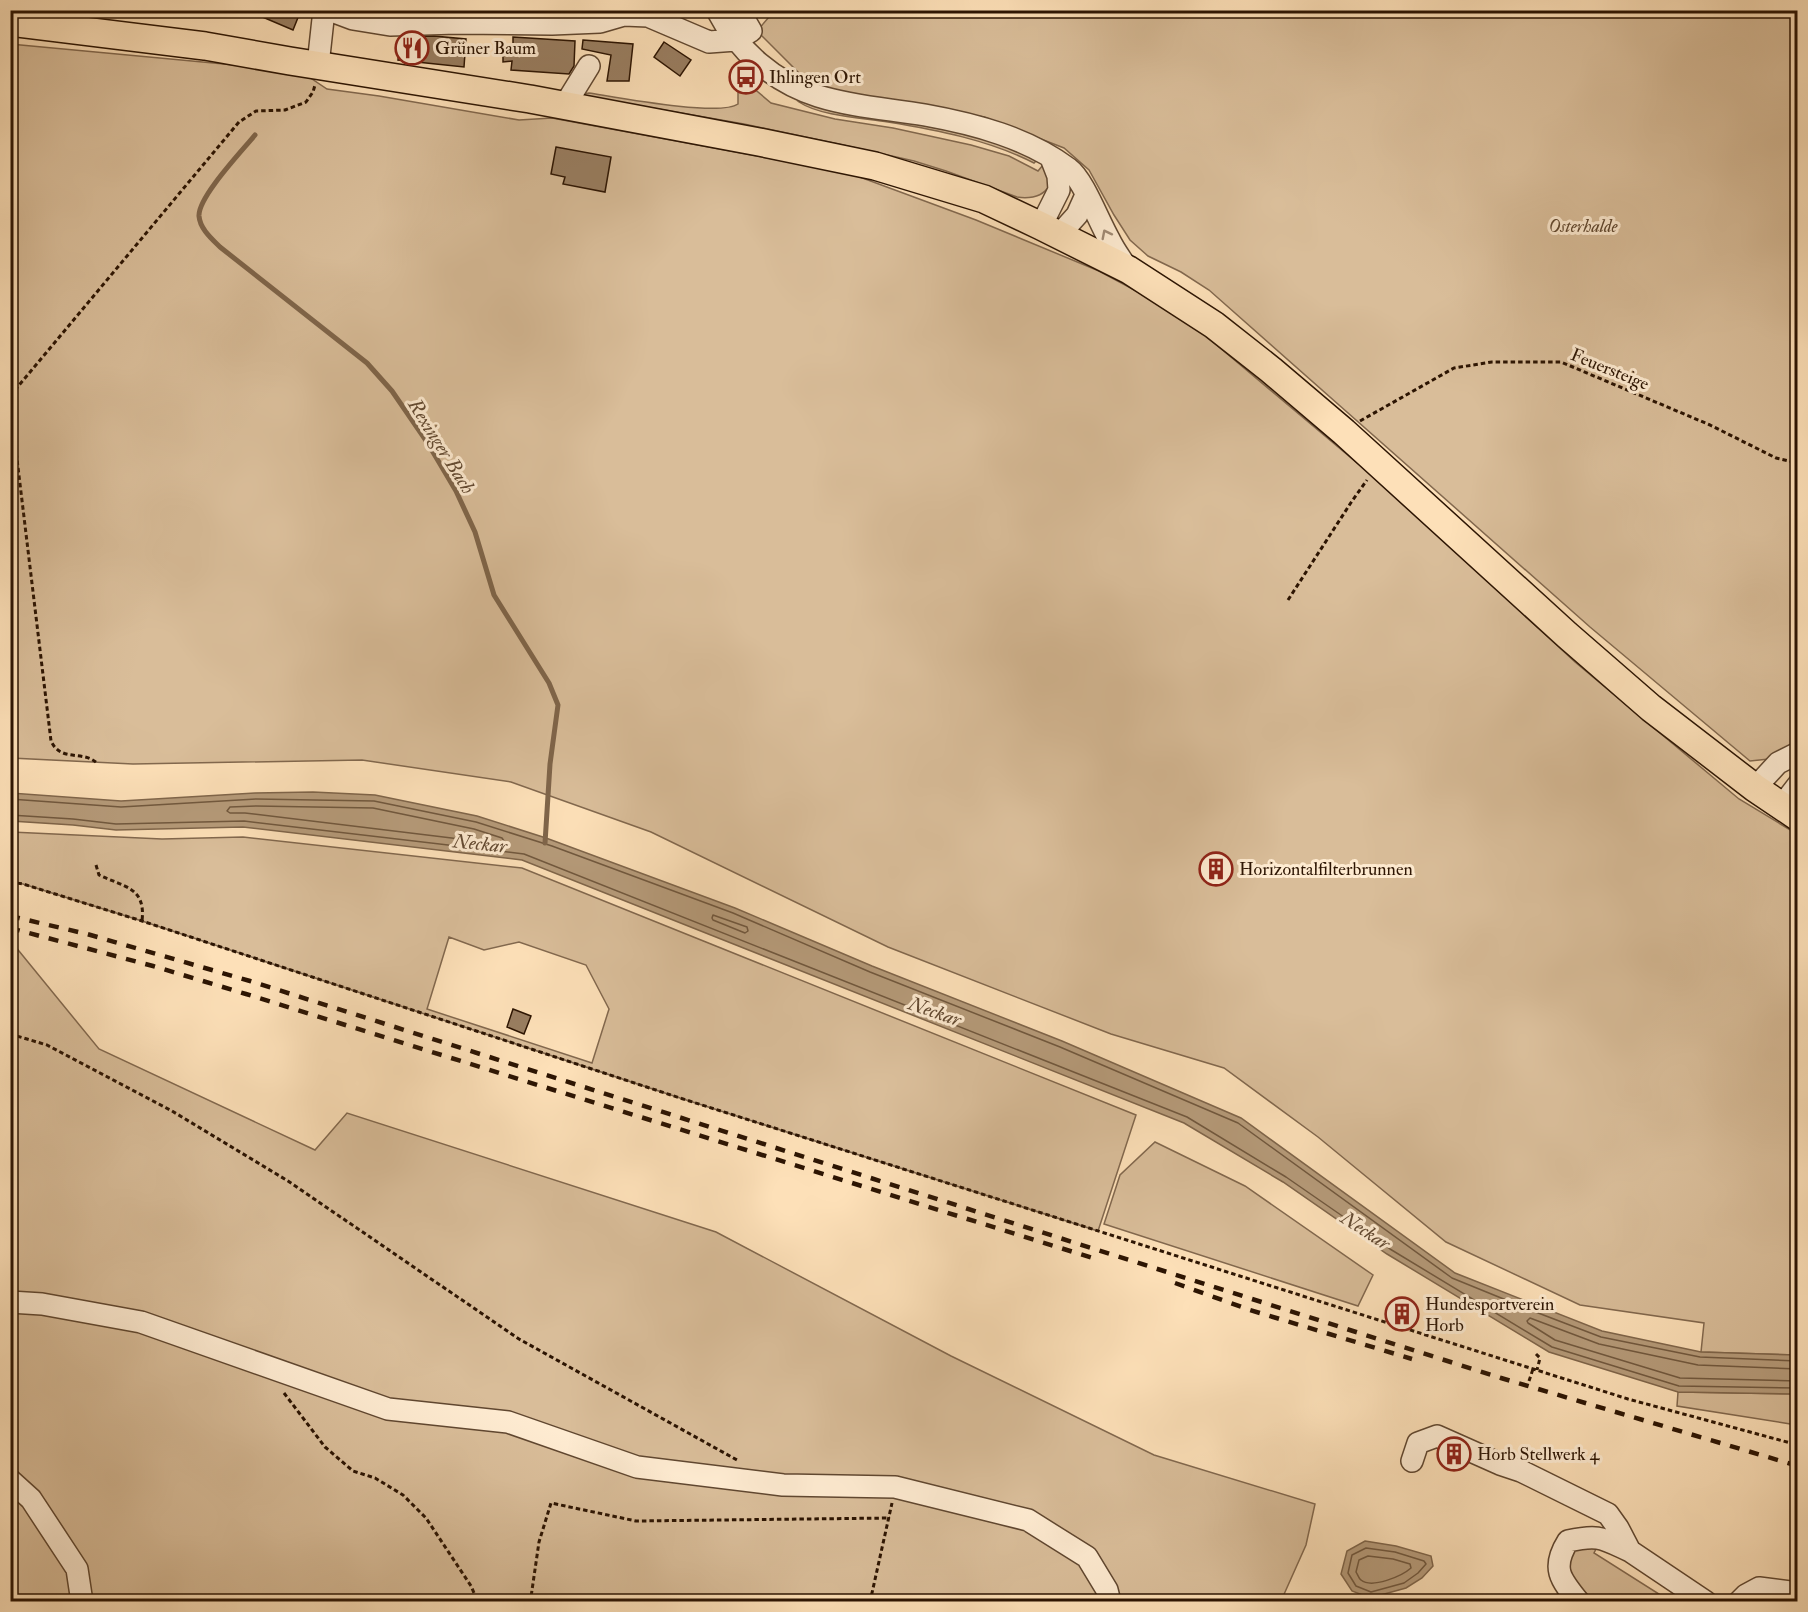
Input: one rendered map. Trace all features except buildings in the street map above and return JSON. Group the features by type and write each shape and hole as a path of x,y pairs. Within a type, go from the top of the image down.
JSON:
{"main road":[{"path":"10,22 205,46 565,105 875,166 984,200 1129,270 1214,325 1344,432 1651,708 1789,812"}],"street":[{"path":"318,65 326,10 390,25 510,17 600,22 624,15 648,16 709,42 736,40 751,31 739,10"},
{"path":"717,10 736,40 761,66 788,83 818,96 967,124 1032,146 1070,170 1080,181 1111,243 1129,270"},
{"path":"565,105 589,66"},
{"path":"1050,230 1059,190 1058,176 1051,158"},
{"path":"1050,230 1077,214 1086,195"},
{"path":"1755,788 1778,763 1797,753"},
{"path":"1789,812 1797,785"},
{"path":"10,1302 42,1304 141,1322 388,1409 508,1422 637,1467 783,1485 895,1487 1028,1520 1087,1557 1107,1590 1110,1602"},
{"path":"1412,1461 1418,1443 1437,1436 1521,1471 1608,1514 1630,1551"},
{"path":"10,1480 31,1499 77,1569 82,1602"},
{"path":"1579,1602 1558,1569 1561,1552 1568,1541 1600,1537 1630,1551 1706,1602"},
{"path":"1739,1602 1759,1587 1797,1593"}],"path":[{"path":"98,764 88,758 63,754 54,748 51,741 10,398 239,122 256,111 285,110 306,102 313,92 318,65"},
{"name":"Feuersteige","path":"1344,432 1367,416 1454,368 1492,362 1560,362 1710,425 1776,458 1797,463"},
{"path":"1288,600 1352,501"},
{"path":"96,865 99,875 135,891 141,900 142,921"},
{"path":"10,882 142,921 691,1101 1628,1399 1797,1445"},
{"path":"10,1035 47,1045 172,1111 288,1181 519,1339 742,1462"},
{"path":"1529,1381 1540,1358 1536,1354"},
{"path":"283,1392 325,1447 353,1471 375,1478 403,1495 426,1518 471,1586 478,1602"},
{"path":"870,1602 895,1487"},
{"path":"528,1602 531,1597 539,1542 551,1503 636,1521 890,1518"}],"green space":[{"name":"Osterhalde","path":"775,10 1797,11 1797,743 1769,759 1750,761 1590,627 1209,290 1181,272 1148,256 1130,240 1089,170 1064,148 984,117 851,95 807,81 757,31"},
{"path":"10,44 300,71 327,89 519,120 552,118 849,173 976,220 1099,271 1181,315 1394,494 1575,662 1739,799 1797,834 1797,1355 1701,1352 1704,1323 1580,1305 1446,1242 1318,1137 1224,1068 1111,1034 888,947 651,832 511,782 362,760 133,764 11,758"},
{"path":"752,87 771,103 835,119 893,128 971,145 1009,156 1038,171 1043,165 1050,180 1045,191 1040,195 1017,197 914,161 744,124 583,94 666,105 710,108 738,104 740,88"},
{"path":"799,102 811,102 956,129 1037,160 1034,163 999,148 944,132 842,116 808,107"},
{"path":"11,832 162,839 243,837 522,868 1136,1115 1098,1231 680,1098 142,921 11,882","holes":["449,937 484,950 519,942 586,965 609,1009 592,1063 427,1009"]},
{"path":"10,940 99,1049 315,1150 347,1113 716,1232 951,1356 1154,1455 1315,1504 1306,1545 1281,1601 11,1601"},
{"path":"1155,1142 1245,1186 1373,1275 1358,1306 1104,1224 1120,1175"},
{"path":"1678,1392 1797,1394 1797,1425 1677,1406"},
{"path":"1597,1547 1594,1553 1670,1601 1585,1601 1574,1590 1565,1549"}],"water":[{"name":"Neckar","path":"313,792 375,795 477,816 546,838 735,908 872,966 1062,1041 1241,1118 1455,1273 1602,1331 1701,1352 1797,1355 1797,1394 1678,1392 1549,1352 1387,1254 1283,1182 1184,1123 522,860 243,827 116,830 11,821 11,793 121,801"},
{"path":"1365,1541 1396,1546 1431,1556 1433,1566 1422,1578 1406,1588 1370,1598 1352,1591 1341,1574 1347,1551"}],"waterway":[{"name":"Rexinger Bach","path":"255,135 213,186 201,208 199,216 202,225 220,247 367,363 392,391 427,442 456,491 475,532 494,595 549,683 558,705 550,764 545,843"}],"railway":[{"path":"10,916 87,934 250,981 1501,1378 1798,1466"},
{"path":"10,928 153,966 246,994 1099,1260"},
{"path":"1175,1283 1250,1310 1412,1359"}],"place":[{"name":"Grüner Baum","path":"412,48"},
{"name":"Ihlingen Ort","path":"746,77"},
{"name":"Horizontalfilterbrunnen","path":"1216,869"},
{"name":"Hundesportverein Horb","path":"1402,1314"},
{"name":"Horb Stellwerk 4","path":"1454,1454"}]}
